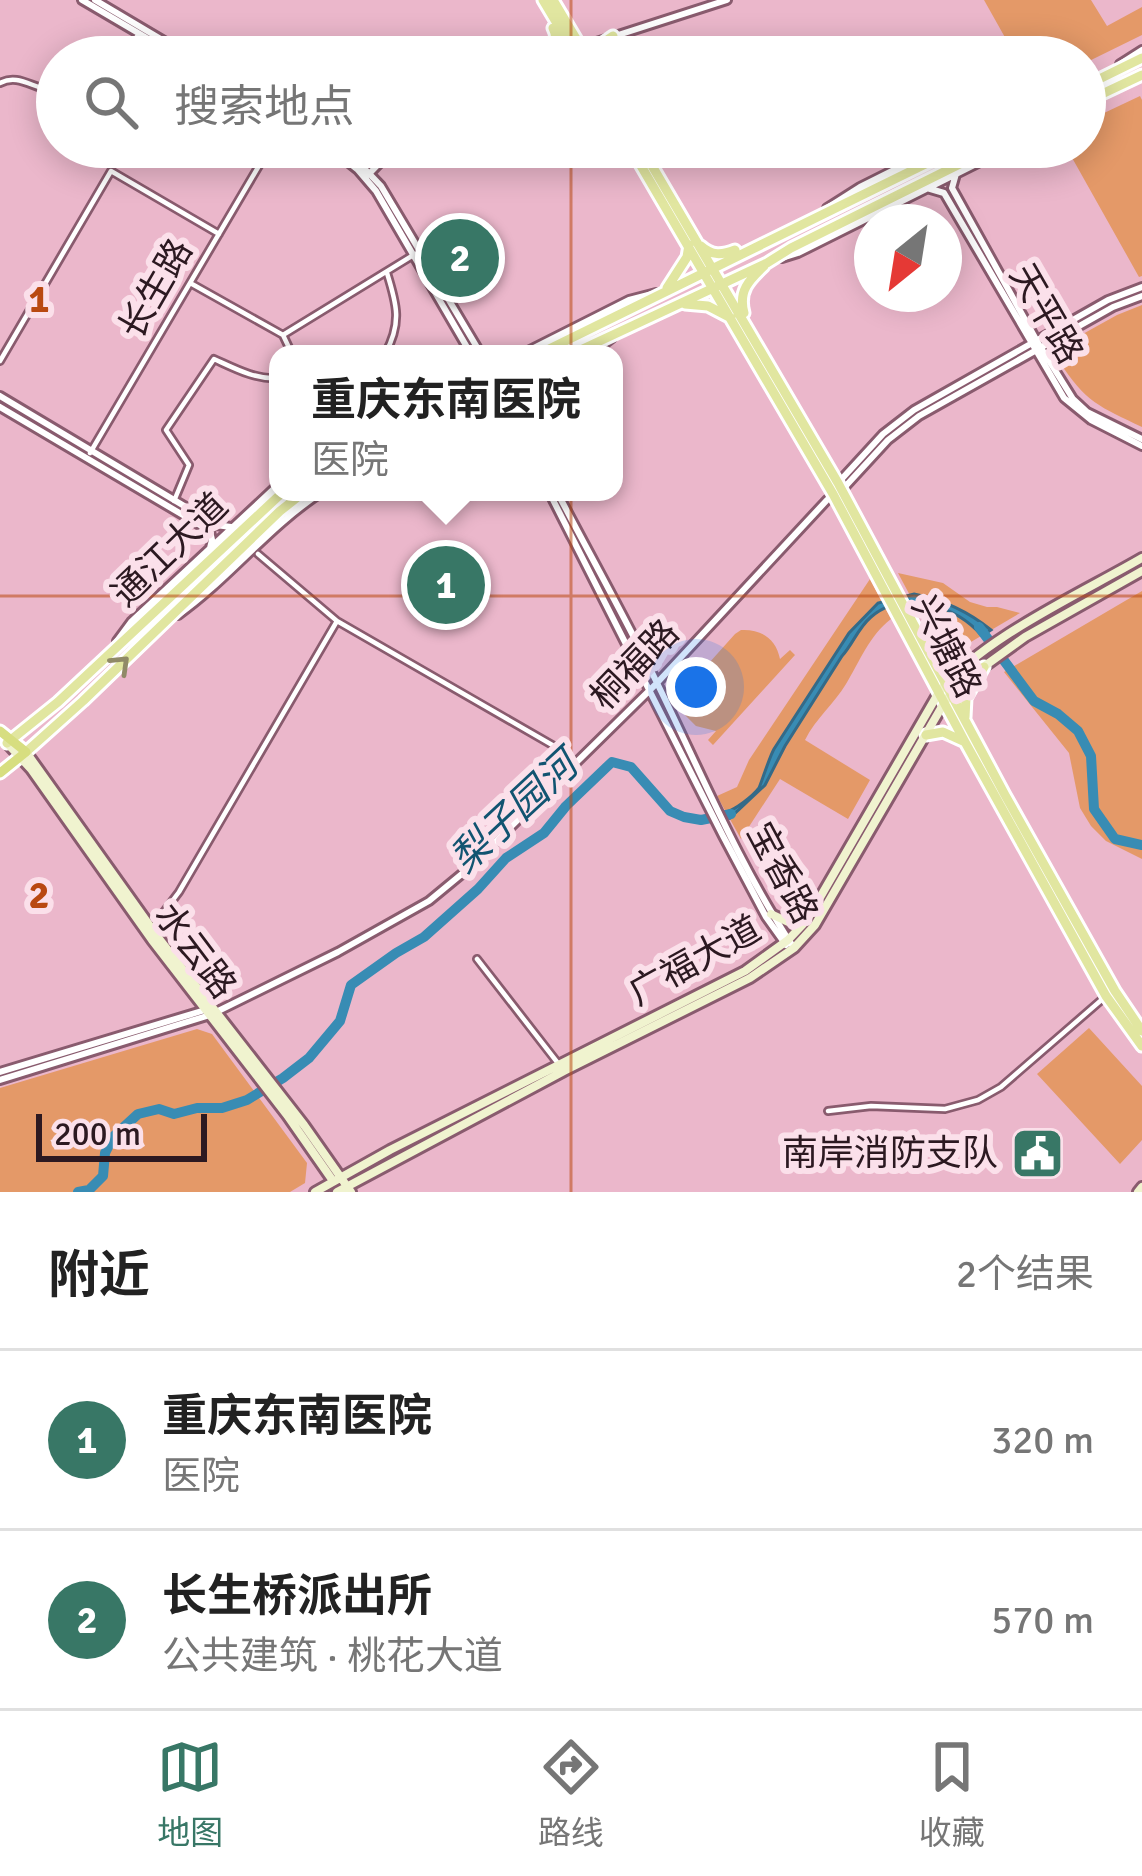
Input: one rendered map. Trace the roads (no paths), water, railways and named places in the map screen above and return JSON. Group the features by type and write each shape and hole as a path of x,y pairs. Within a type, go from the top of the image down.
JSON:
{"highway":[{"path":"4,740 24,755"},
{"name":"通江大道","path":"0,773 24,755"}],"main road":[{"path":"543,0 567,36"},
{"path":"543,0 555,36"},
{"path":"553,0 570,36"},
{"path":"1106,74 1142,54"},
{"path":"1106,93 1140,76"},
{"path":"644,168 693,244 725,254 773,237"},
{"path":"651,168 693,244"},
{"path":"557,345 917,168"},
{"path":"590,345 952,168"},
{"path":"665,291 693,244"},
{"name":"兴塘路","path":"693,244 749,330 945,693 966,722 1114,991 1142,1031"},
{"path":"749,330 742,297 748,281 767,262"},
{"name":"兴塘路","path":"717,284 731,318 838,489"},
{"path":"680,304 708,306 731,318"},
{"name":"通江大道","path":"4,740 70,690 269,501"},
{"name":"通江大道","path":"24,755 293,501"},
{"path":"191,577 206,552"},
{"path":"966,722 966,698 987,660 1018,628 1142,558"},
{"path":"987,660 1142,572"},
{"name":"兴塘路","path":"906,618 932,657 965,742 1106,996 1142,1046"},
{"path":"932,657 942,666 971,662"},
{"name":"广福大道","path":"343,1190 745,971 814,925 926,735 945,693 987,660"},
{"name":"广福大道","path":"788,944 945,693 971,662 987,660"},
{"path":"70,690 71,701 83,701"},
{"path":"926,735 943,732 965,742"},
{"name":"水云路","path":"24,755 343,1190"},
{"path":"771,914 788,922 807,920"},
{"name":"广福大道","path":"315,1192 561,1068"}],"street":[{"path":"82,0 143,36"},
{"path":"95,0 156,36"},
{"path":"613,36 727,0"},
{"path":"0,83 18,79 36,86"},
{"name":"长生路","path":"89,454 258,168"},
{"path":"360,168 472,345"},
{"path":"368,176 375,168"},
{"path":"807,221 898,168"},
{"path":"767,262 798,253 968,168"},
{"path":"0,361 111,171 219,235"},
{"name":"天平路","path":"956,174 952,188 1064,398 1077,410 1142,443"},
{"name":"天平路","path":"927,188 944,193 1037,347"},
{"path":"283,335 417,252"},
{"path":"387,273 398,316 390,345"},
{"path":"191,283 283,335 288,345"},
{"path":"540,345 629,300 665,291"},
{"name":"桐福路","path":"210,1012 409,914 469,868 654,686 888,440 919,416 1142,291"},
{"path":"602,345 623,328"},
{"path":"173,504 189,465 166,430 214,359 269,379"},
{"path":"0,396 213,528 231,527"},
{"path":"0,406 89,454"},
{"name":"通江大道","path":"105,658 131,622 231,527 269,498"},
{"name":"通江大道","path":"160,627 203,598 310,501"},
{"name":"宝香路","path":"558,501 726,834 788,944"},
{"path":"206,552 213,528"},
{"path":"258,554 261,543"},
{"path":"244,559 258,554"},
{"path":"258,554 337,621 554,746"},
{"path":"149,931 179,892 337,621"},
{"name":"宝香路","path":"726,834 788,944"},
{"path":"477,959 561,1068"},
{"path":"828,1111 871,1106 945,1109 978,1100 1001,1087 1106,996"},
{"path":"0,1076 210,1012"}],"water":[{"path":"914,594 956,608 991,630 982,636 945,609 914,602 884,608 871,617 785,746 765,785 730,818 726,812 759,788 774,749 849,633 878,603"}],"waterway":[{"name":"梨子园河","path":"979,627 1034,701 1078,731 1091,756 1094,809 1115,839 1142,845"},
{"name":"梨子园河","path":"78,1192 89,1190 103,1176 105,1153 113,1137 138,1114 222,1108 247,1100 309,1058 340,1021 351,985 424,937 506,858 544,833 612,762 631,767 670,811 701,820 731,814"}],"place":[{"name":"长生桥派出所","path":"460,258"},
{"name":"重庆东南医院","path":"446,585"},
{"name":"南岸消防支队","path":"1037,1153"}]}
